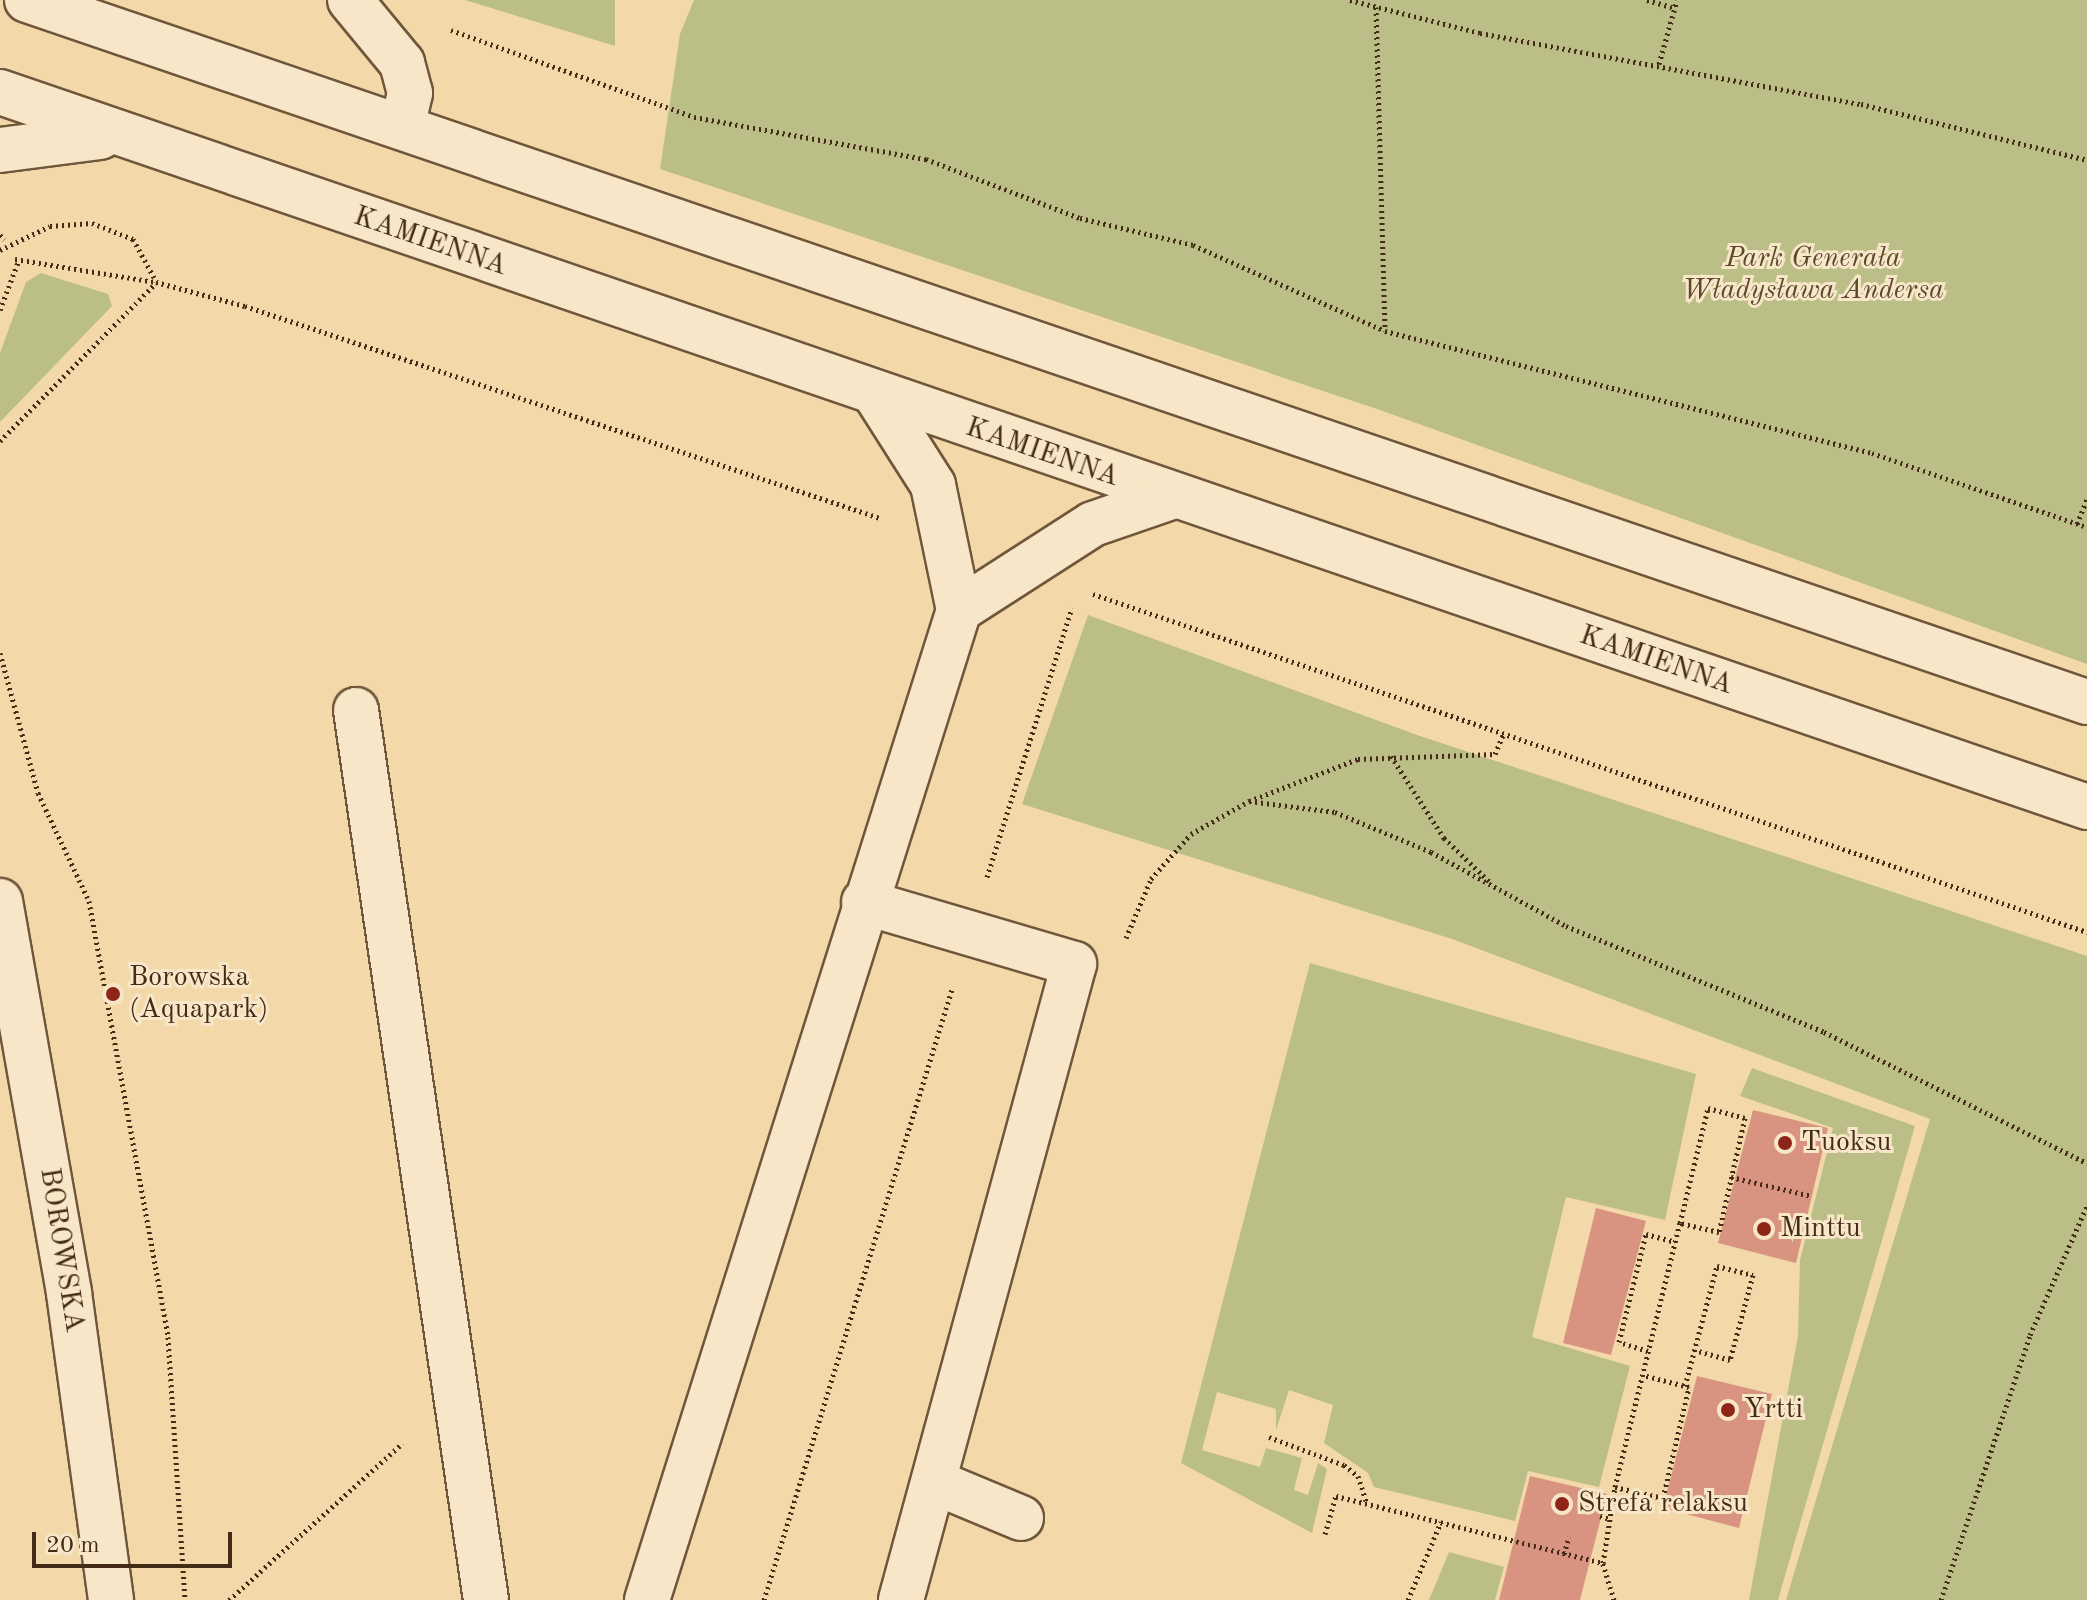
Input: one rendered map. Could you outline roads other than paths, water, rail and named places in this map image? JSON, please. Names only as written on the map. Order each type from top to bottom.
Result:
[{"type":"street","points":[[27,0],[2087,702]]},
{"type":"street","points":[[350,0],[402,63],[410,93],[402,127]]},
{"type":"street","name":"KAMIENNA","points":[[0,92],[119,137],[877,397],[2087,807]]},
{"type":"street","points":[[0,150],[119,137]]},
{"type":"street","points":[[647,1600],[864,902],[959,610],[933,485],[877,397]]},
{"type":"street","points":[[959,610],[1093,524],[1171,497]]},
{"type":"street","points":[[356,710],[453,1401],[486,1600]]},
{"type":"street","name":"BOROWSKA","points":[[0,901],[69,1293],[111,1600]]},
{"type":"street","points":[[864,902],[1074,964],[937,1483],[901,1600]]},
{"type":"street","points":[[937,1483],[1021,1518]]},
{"type":"place","name":"Borowska (Aquapark)","points":[[113,994]]},
{"type":"place","name":"Tuoksu","points":[[1785,1143]]},
{"type":"place","name":"Minttu","points":[[1764,1229]]},
{"type":"place","name":"Yrtti","points":[[1728,1410]]},
{"type":"place","name":"Strefa relaksu","points":[[1562,1504]]},
{"type":"park label","name":"Park Generała Władysława Andersa","points":[[1813,275]]}]
